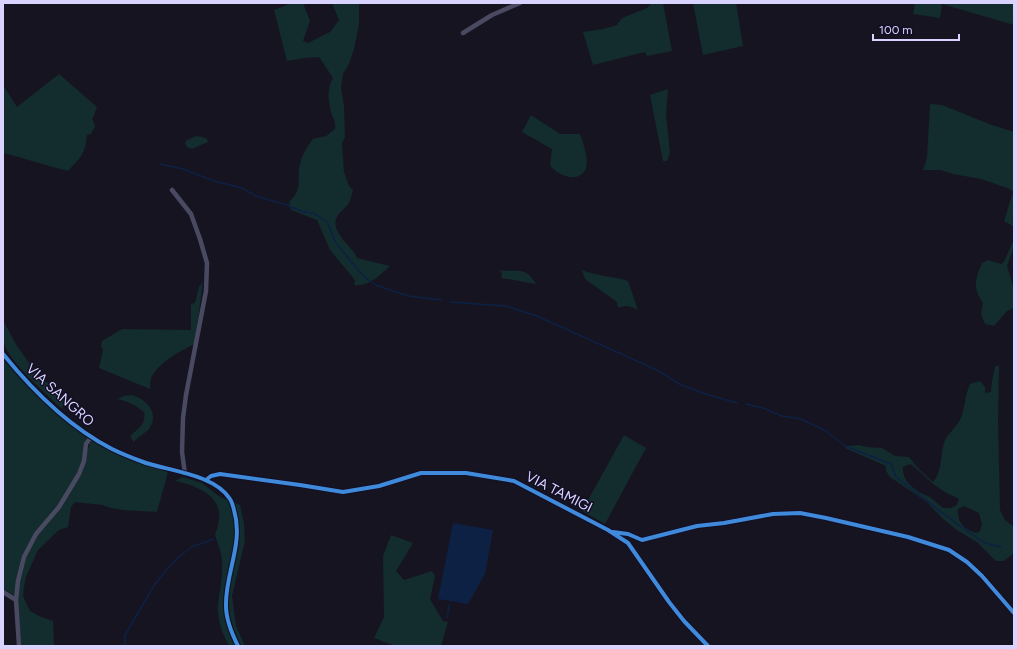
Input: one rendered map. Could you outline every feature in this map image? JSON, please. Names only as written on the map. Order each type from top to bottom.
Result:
[{"type":"street","points":[[463,33],[492,15],[520,3]]},
{"type":"street","points":[[172,190],[191,214],[207,263],[206,291],[183,418],[182,452],[185,474]]},
{"type":"street","name":"VIA SANGRO","points":[[3,354],[18,373],[48,402],[74,426],[90,437],[113,450],[144,462],[206,480],[226,492],[236,516],[236,546],[227,590],[226,607],[229,623],[238,646]]},
{"type":"street","points":[[20,646],[16,600],[18,581],[24,556],[36,534],[59,508],[79,474],[84,461],[86,444],[90,437]]},
{"type":"street","name":"VIA TAMIGI","points":[[206,480],[211,476],[220,474],[343,492],[379,486],[421,473],[466,473],[514,481],[610,531],[628,543],[669,602],[684,621],[708,646]]},
{"type":"street","points":[[610,531],[628,534],[642,540],[697,526],[724,523],[773,514],[800,513],[826,518],[908,537],[949,550],[967,562],[982,576],[1014,613]]},
{"type":"street","points":[[3,592],[16,600]]},
{"type":"green space","points":[[292,3],[303,3],[310,21],[303,41],[308,43],[330,32],[339,20],[332,3],[359,3],[359,24],[354,49],[349,64],[343,74],[341,88],[344,106],[345,137],[342,143],[344,172],[349,186],[353,190],[347,206],[339,214],[335,224],[339,234],[357,258],[390,266],[374,280],[365,284],[354,285],[355,280],[330,250],[317,220],[291,210],[289,202],[294,197],[298,188],[300,164],[305,151],[313,139],[326,136],[335,129],[335,122],[331,112],[329,99],[329,90],[333,78],[319,57],[287,61],[274,10]]},
{"type":"green space","points":[[652,3],[663,3],[672,51],[647,56],[645,52],[593,65],[583,32],[617,25],[622,18],[647,8]]},
{"type":"green space","points":[[693,3],[736,3],[743,46],[703,55]]},
{"type":"green space","points":[[915,3],[1014,3],[1014,25],[942,4],[940,18],[913,14]]},
{"type":"green space","points":[[59,74],[97,107],[92,120],[95,127],[91,134],[87,135],[82,155],[68,171],[3,153],[3,85],[17,107]]},
{"type":"green space","points":[[668,89],[666,115],[670,153],[667,161],[663,161],[650,95]]},
{"type":"green space","points":[[930,104],[942,105],[1014,132],[1014,227],[1004,221],[1013,192],[1010,189],[981,179],[953,174],[941,170],[923,170],[927,158]]},
{"type":"green space","points":[[531,115],[560,134],[580,134],[587,160],[586,168],[583,173],[579,176],[568,177],[553,169],[550,165],[552,149],[522,132]]},
{"type":"green space","points":[[196,136],[207,139],[208,142],[192,149],[187,147],[185,143],[187,140]]},
{"type":"green space","points":[[1014,239],[1014,246],[1007,266],[1014,289],[1014,308],[1007,311],[994,326],[985,324],[981,314],[983,303],[977,292],[976,279],[982,263],[988,260],[1001,264],[1004,262]]},
{"type":"green space","points":[[499,270],[524,272],[532,278],[536,284],[504,279],[501,277],[502,273]]},
{"type":"green space","points":[[582,270],[593,274],[628,281],[638,310],[626,306],[619,308],[617,302],[585,279]]},
{"type":"green space","points":[[203,281],[195,344],[176,354],[158,368],[151,379],[150,389],[99,368],[103,350],[101,347],[102,341],[122,329],[191,330],[191,304],[195,303],[199,287]]},
{"type":"green space","points":[[3,320],[17,346],[42,381],[49,383],[57,392],[65,397],[65,403],[62,409],[19,367],[11,357],[3,339]]},
{"type":"green space","points":[[3,357],[21,379],[42,400],[87,438],[84,444],[83,453],[87,452],[91,440],[129,459],[168,472],[157,512],[123,510],[102,505],[75,502],[71,507],[68,527],[59,530],[38,550],[26,577],[23,596],[30,611],[53,621],[54,646],[21,646],[17,597],[3,589]]},
{"type":"green space","points":[[999,365],[998,419],[1000,510],[1005,520],[1014,527],[1014,553],[1004,561],[996,561],[977,542],[957,530],[943,519],[927,502],[890,477],[886,471],[886,466],[845,448],[847,446],[859,445],[882,448],[895,456],[909,457],[933,482],[940,467],[943,445],[948,435],[960,420],[970,384],[980,381],[985,387],[985,393],[991,392],[995,367]],"holes":[[[910,464],[941,490],[959,499],[957,505],[951,508],[943,508],[928,496],[920,493],[907,482],[903,467]],[[964,506],[979,513],[982,525],[980,531],[977,533],[968,530],[960,522],[958,509]]]},
{"type":"green space","points":[[132,395],[143,400],[147,404],[153,418],[149,429],[134,442],[131,435],[143,423],[144,412],[138,407],[117,399]]},
{"type":"green space","points":[[624,435],[646,448],[605,524],[582,511]]},
{"type":"green space","points":[[182,477],[202,483],[220,497],[240,505],[244,523],[245,541],[232,596],[236,626],[245,646],[241,646],[233,626],[228,606],[228,591],[224,591],[224,605],[227,626],[235,646],[230,646],[227,642],[222,632],[219,620],[218,604],[222,558],[215,534],[219,522],[219,512],[211,497],[204,491],[175,481]]},
{"type":"green space","points":[[391,535],[413,543],[396,571],[404,580],[432,571],[435,576],[430,599],[443,621],[448,622],[441,646],[395,646],[374,638],[384,617],[383,556]]},
{"type":"water","points":[[453,523],[493,530],[485,574],[468,604],[438,599]]},
{"type":"waterway","points":[[160,164],[183,169],[214,181],[242,188],[256,196],[287,205],[301,211],[315,214],[327,222],[336,243],[367,279],[376,285],[409,296],[442,300]]},
{"type":"waterway","points":[[450,302],[506,306],[537,316],[659,371],[681,385],[737,403]]},
{"type":"waterway","points":[[746,404],[763,408],[782,416],[801,419],[826,431],[845,446],[891,464],[896,477],[957,524],[985,543],[1001,547]]},
{"type":"waterway","points":[[125,646],[125,635],[155,584],[167,569],[181,555],[192,547],[213,539]]},
{"type":"waterway","points":[[448,612],[449,605]]},
{"type":"cycle path","points":[[3,354],[39,395],[67,419],[96,440],[116,451],[146,463],[203,479],[214,484],[230,499],[233,507],[237,535],[236,547],[226,594],[226,611],[238,646]]},
{"type":"cycle path","points":[[206,480],[211,476],[220,474],[343,492],[379,486],[421,473],[466,473],[514,481],[608,530],[628,543],[669,602],[684,621],[708,646]]},
{"type":"cycle path","points":[[613,532],[628,534],[642,540],[697,526],[724,523],[773,514],[800,513],[826,518],[908,537],[949,550],[967,562],[982,576],[1014,613]]}]
